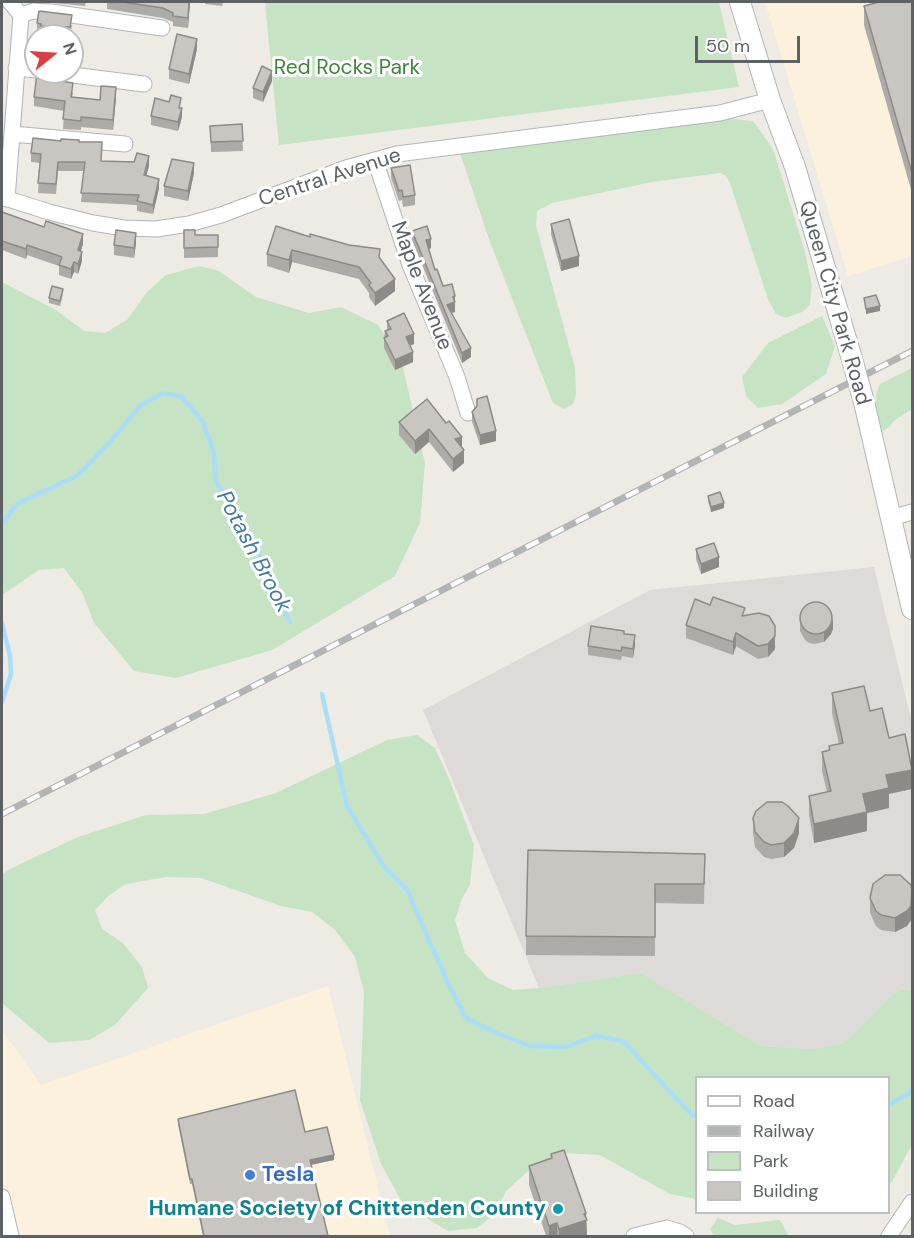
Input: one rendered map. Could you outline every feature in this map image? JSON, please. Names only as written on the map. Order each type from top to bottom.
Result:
[{"type":"street","points":[[4,198],[12,134],[21,15],[10,2]]},
{"type":"street","name":"Queen City Park Road","points":[[740,2],[770,100],[795,167],[850,352],[864,402],[912,609]]},
{"type":"street","points":[[21,15],[33,11],[51,12],[162,28]]},
{"type":"street","points":[[16,68],[24,69]]},
{"type":"street","points":[[84,76],[144,84]]},
{"type":"street","name":"Central Avenue","points":[[4,198],[93,223],[124,228],[156,229],[189,224],[221,215],[346,168],[375,160],[425,150],[720,113],[770,100]]},
{"type":"street","points":[[12,134],[125,144]]},
{"type":"street","name":"Maple Avenue","points":[[375,160],[410,265],[457,377],[468,413]]},
{"type":"street","points":[[891,518],[912,512]]},
{"type":"street","points":[[2,1197],[11,1236]]},
{"type":"street","points":[[889,1236],[912,1202]]},
{"type":"street","points":[[634,1236],[667,1228],[686,1236]]},
{"type":"shaded area","points":[[765,2],[912,2],[912,256],[848,276]]},
{"type":"shaded area","points":[[874,567],[912,723],[912,990],[903,989],[892,995],[844,1043],[813,1049],[761,1046],[641,973],[539,988],[423,710],[650,590]]},
{"type":"shaded area","points":[[328,986],[390,1236],[2,1236],[2,1030],[41,1085]]},
{"type":"green space","name":"Red Rocks Park","points":[[265,2],[719,2],[739,87],[279,145]]},
{"type":"green space","points":[[722,118],[753,121],[773,149],[804,248],[812,285],[810,305],[802,312],[786,318],[776,314],[768,299],[730,183],[726,176],[720,173],[652,182],[552,203],[537,211],[536,226],[575,368],[576,394],[573,404],[564,409],[553,403],[490,242],[459,150]]},
{"type":"green space","points":[[199,266],[219,271],[256,297],[309,313],[341,307],[378,325],[401,359],[425,463],[420,523],[395,576],[272,650],[176,678],[134,671],[94,623],[83,594],[64,568],[39,570],[2,595],[2,282],[56,310],[84,331],[105,333],[127,320],[147,292],[166,275]]},
{"type":"green space","points":[[822,316],[835,346],[826,374],[782,404],[758,408],[746,396],[742,377],[768,343]]},
{"type":"green space","points":[[912,368],[912,409],[882,431],[876,408],[876,395],[880,384]]},
{"type":"green space","points":[[417,735],[435,748],[474,845],[470,885],[462,898],[455,920],[465,953],[488,978],[513,990],[641,973],[761,1046],[813,1049],[844,1043],[892,995],[903,989],[912,990],[912,1145],[891,1183],[890,1076],[695,1076],[695,1199],[670,1194],[600,1155],[563,1153],[537,1163],[506,1191],[495,1214],[477,1228],[448,1231],[403,1204],[381,1164],[360,1100],[364,992],[355,957],[335,930],[312,912],[281,906],[201,878],[166,877],[126,884],[108,896],[95,910],[102,929],[123,943],[142,967],[148,988],[115,1025],[89,1040],[49,1043],[2,1003],[2,874],[78,837],[146,815],[204,814],[276,793],[387,740]]},
{"type":"green space","points":[[718,1218],[735,1225],[780,1220],[789,1236],[714,1236],[710,1229]]},
{"type":"building","points":[[123,2],[189,2],[188,18],[173,16],[173,13],[163,8]]},
{"type":"building","points":[[879,2],[912,2],[912,173],[864,6]]},
{"type":"building","points":[[39,11],[72,15],[70,24],[37,23]]},
{"type":"building","points":[[177,34],[197,39],[189,74],[169,69]]},
{"type":"building","points":[[262,66],[272,71],[263,92],[253,88]]},
{"type":"building","points":[[36,84],[73,84],[71,97],[100,100],[101,86],[116,87],[113,120],[81,117],[81,121],[63,119],[65,101],[34,97]]},
{"type":"building","points":[[171,95],[181,98],[179,108],[182,108],[178,122],[151,116],[155,98],[169,102]]},
{"type":"building","points":[[242,124],[243,141],[211,142],[210,126]]},
{"type":"building","points":[[33,138],[102,142],[101,161],[134,162],[137,153],[149,156],[144,175],[159,179],[153,205],[137,201],[139,195],[81,193],[85,162],[58,162],[56,184],[38,183],[41,154],[31,153]]},
{"type":"building","points":[[172,159],[194,163],[188,191],[164,186]]},
{"type":"building","points":[[410,165],[415,195],[403,197],[391,168]]},
{"type":"building","points":[[2,212],[44,227],[46,221],[83,234],[78,250],[82,252],[78,264],[74,262],[71,269],[59,265],[62,257],[27,245],[26,249],[2,241]]},
{"type":"building","points":[[569,219],[579,256],[561,261],[551,224]]},
{"type":"building","points":[[276,226],[310,237],[310,234],[349,245],[380,249],[379,257],[395,279],[375,293],[369,285],[371,283],[359,267],[292,250],[289,260],[267,254]]},
{"type":"building","points":[[427,226],[431,239],[426,240],[435,270],[437,269],[443,286],[452,284],[455,302],[447,305],[471,348],[462,353],[412,231]]},
{"type":"building","points":[[116,230],[136,233],[134,248],[114,245]]},
{"type":"building","points":[[184,230],[195,230],[195,235],[218,235],[218,247],[184,248]]},
{"type":"building","points":[[52,286],[63,289],[60,301],[49,298]]},
{"type":"building","points":[[876,295],[880,306],[866,309],[864,298]]},
{"type":"building","points":[[404,313],[414,334],[406,337],[413,352],[395,360],[384,338],[388,336],[385,331],[391,329],[387,321]]},
{"type":"building","points":[[487,396],[496,431],[480,435],[472,412],[477,406],[477,399]]},
{"type":"building","points":[[427,399],[446,423],[449,421],[462,437],[455,439],[464,450],[453,459],[429,429],[415,441],[399,422]]},
{"type":"building","points":[[720,492],[724,503],[711,507],[708,496]]},
{"type":"building","points":[[714,543],[719,557],[701,564],[696,549]]},
{"type":"building","points":[[713,597],[745,608],[742,616],[759,613],[769,616],[775,626],[775,636],[768,644],[758,646],[736,633],[733,642],[686,625],[695,599],[710,605]]},
{"type":"building","points":[[816,602],[827,607],[832,618],[827,629],[816,634],[805,629],[800,618],[805,607]]},
{"type":"building","points":[[591,626],[635,635],[633,649],[622,647],[621,651],[588,646]]},
{"type":"building","points":[[864,686],[870,711],[882,708],[889,738],[905,734],[912,770],[886,775],[889,788],[863,794],[867,812],[814,824],[809,796],[831,791],[822,752],[830,750],[829,746],[843,743],[832,693]]},
{"type":"building","points":[[767,802],[782,802],[799,818],[794,833],[784,843],[771,845],[764,842],[755,832],[753,818],[756,811]]},
{"type":"building","points":[[528,850],[705,854],[704,884],[655,884],[655,937],[526,936]]},
{"type":"building","points":[[885,875],[900,875],[911,885],[912,889],[911,906],[895,918],[881,915],[876,911],[870,898],[873,884]]},
{"type":"building","name":"Tesla","points":[[295,1090],[305,1132],[327,1127],[334,1155],[310,1160],[328,1236],[204,1236],[178,1119]]},
{"type":"building","name":"Humane Society of Chittenden County","points":[[564,1150],[587,1220],[559,1229],[557,1223],[549,1226],[529,1166],[552,1158],[551,1154]]},
{"type":"waterway","name":"Potash Brook","points":[[2,523],[17,504],[78,475],[141,405],[163,393],[182,397],[203,422],[214,453],[216,482],[258,552],[290,622]]},
{"type":"waterway","name":"Potash Brook","points":[[2,623],[10,656],[11,674],[2,702]]},
{"type":"waterway","name":"Potash Brook","points":[[322,694],[347,806],[385,868],[407,890],[466,1018],[530,1046],[565,1047],[596,1036],[623,1041],[695,1116]]},
{"type":"waterway","name":"Potash Brook","points":[[890,1104],[910,1093],[912,1089]]},
{"type":"railway","points":[[2,814],[912,351]]},
{"type":"place","name":"Tesla","points":[[250,1175]]},
{"type":"place","name":"Humane Society of Chittenden County","points":[[558,1209]]}]
